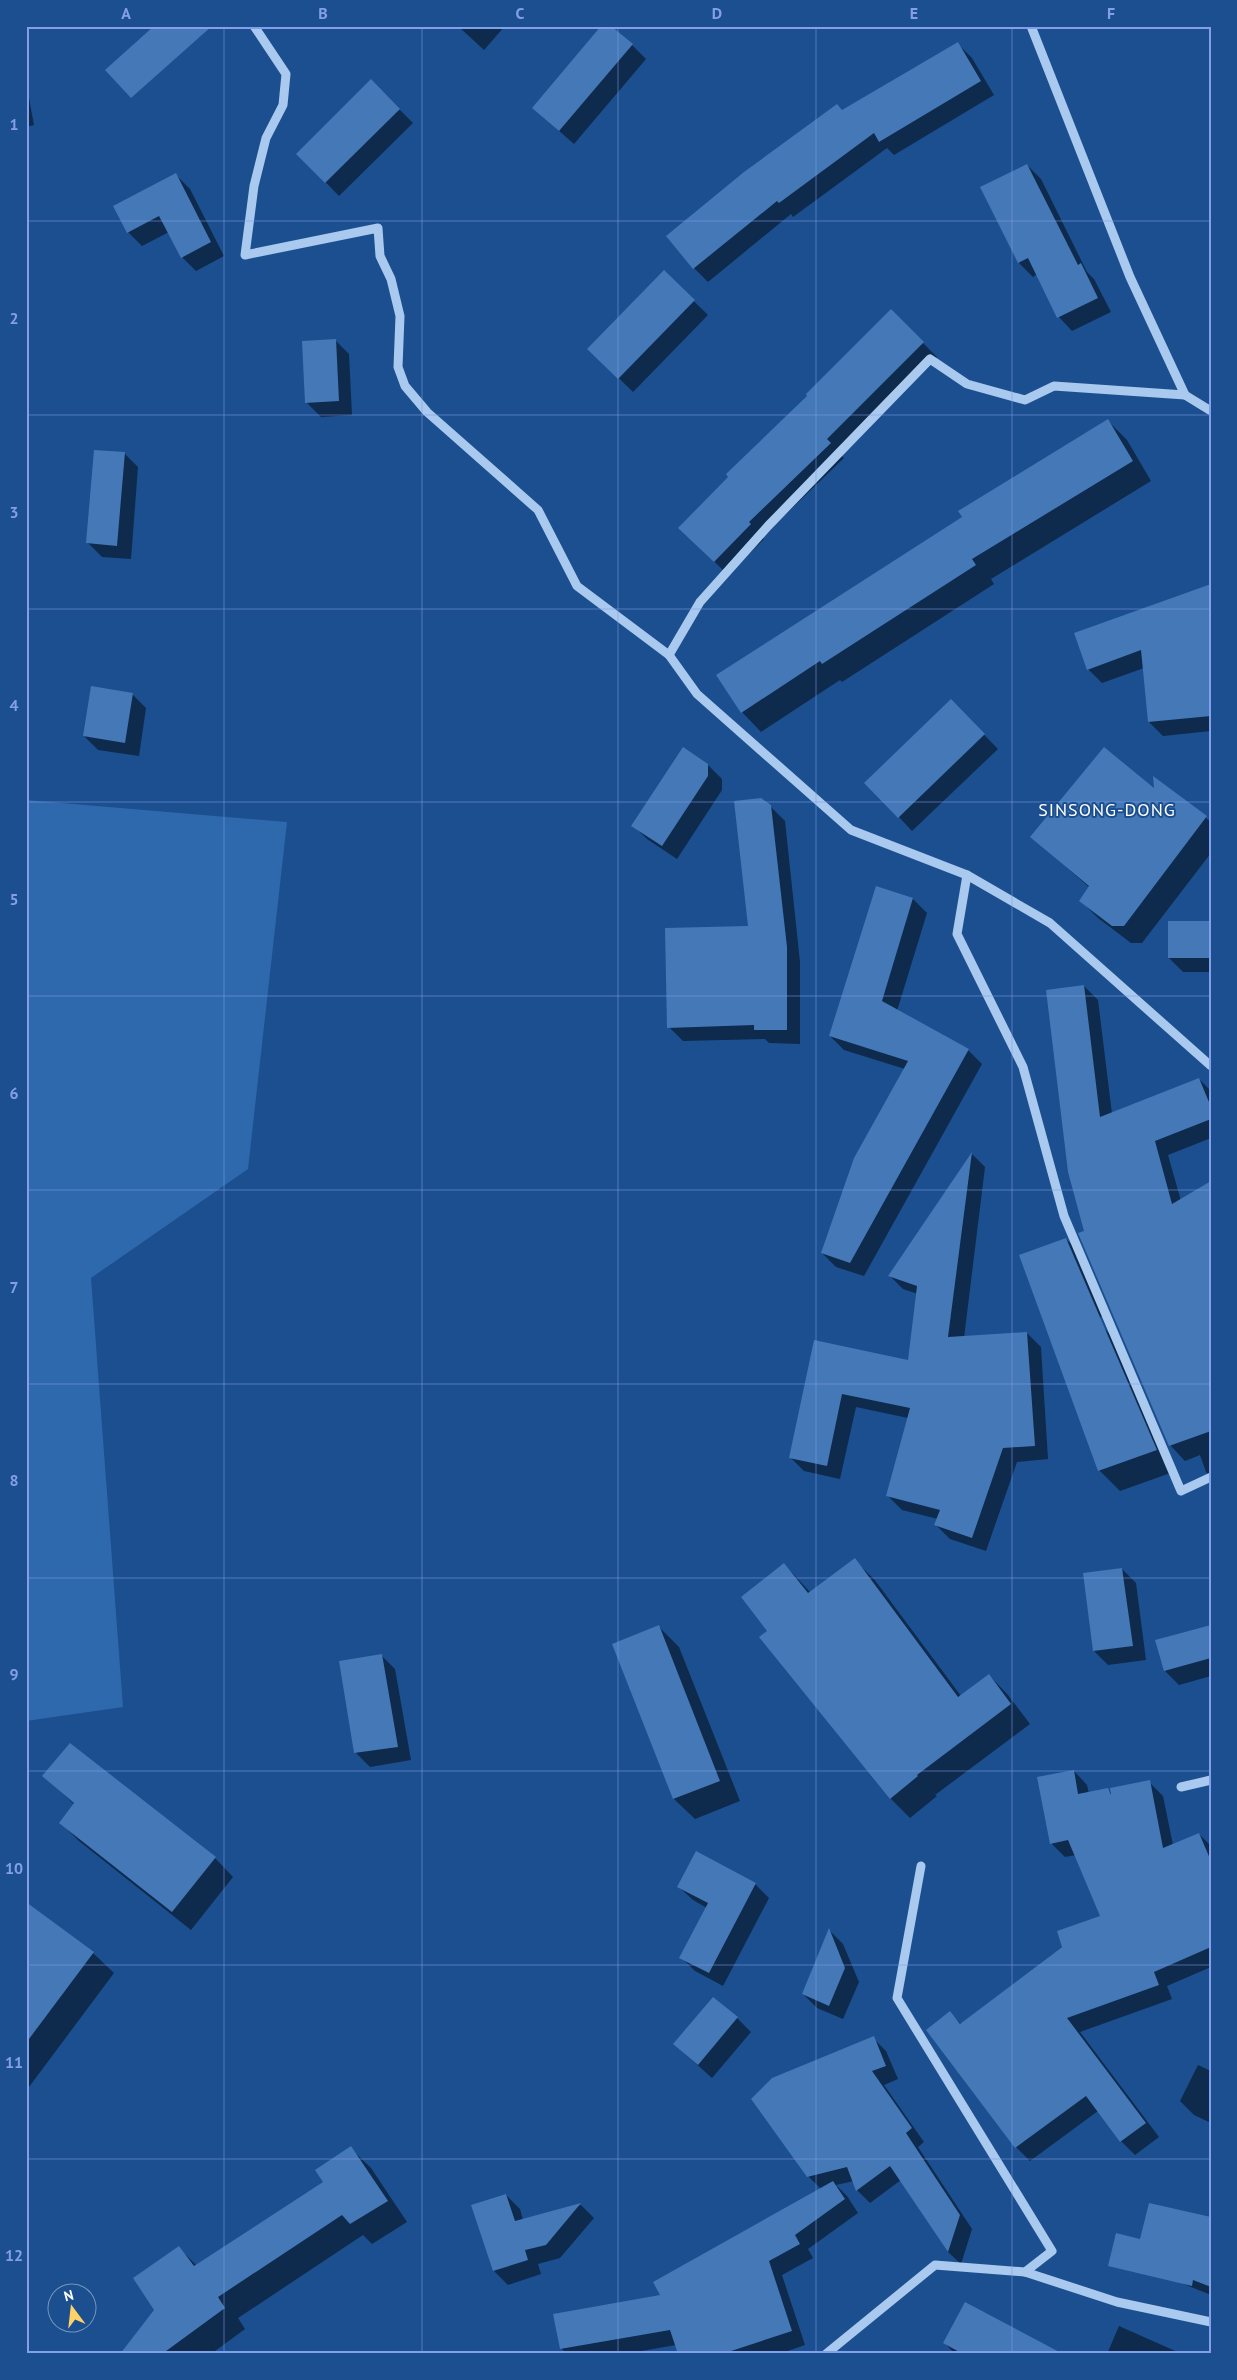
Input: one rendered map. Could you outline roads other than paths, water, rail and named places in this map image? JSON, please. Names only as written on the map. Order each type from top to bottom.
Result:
[{"type":"street","points":[[254,26],[286,74],[283,105],[266,138],[254,186],[245,255],[378,228],[380,256],[391,279],[400,316],[398,367],[405,386],[427,412],[538,510],[577,586],[669,656],[697,694],[852,830],[967,875],[1050,923],[1211,1066]]},
{"type":"street","points":[[1031,26],[1130,277],[1185,395]]},
{"type":"street","points":[[669,656],[700,602],[768,526],[930,359],[967,384],[1025,400],[1054,386],[1185,395],[1211,411]]},
{"type":"street","points":[[967,875],[958,934],[1023,1067],[1064,1216],[1181,1491],[1211,1477]]},
{"type":"street","points":[[1182,1787],[1211,1780]]},
{"type":"street","points":[[921,1866],[897,1998],[1052,2251],[1024,2272]]},
{"type":"street","points":[[826,2354],[935,2265],[1024,2272],[1117,2302],[1211,2322]]},
{"type":"district","name":"SINSONG-DONG","points":[[1107,809]]}]
